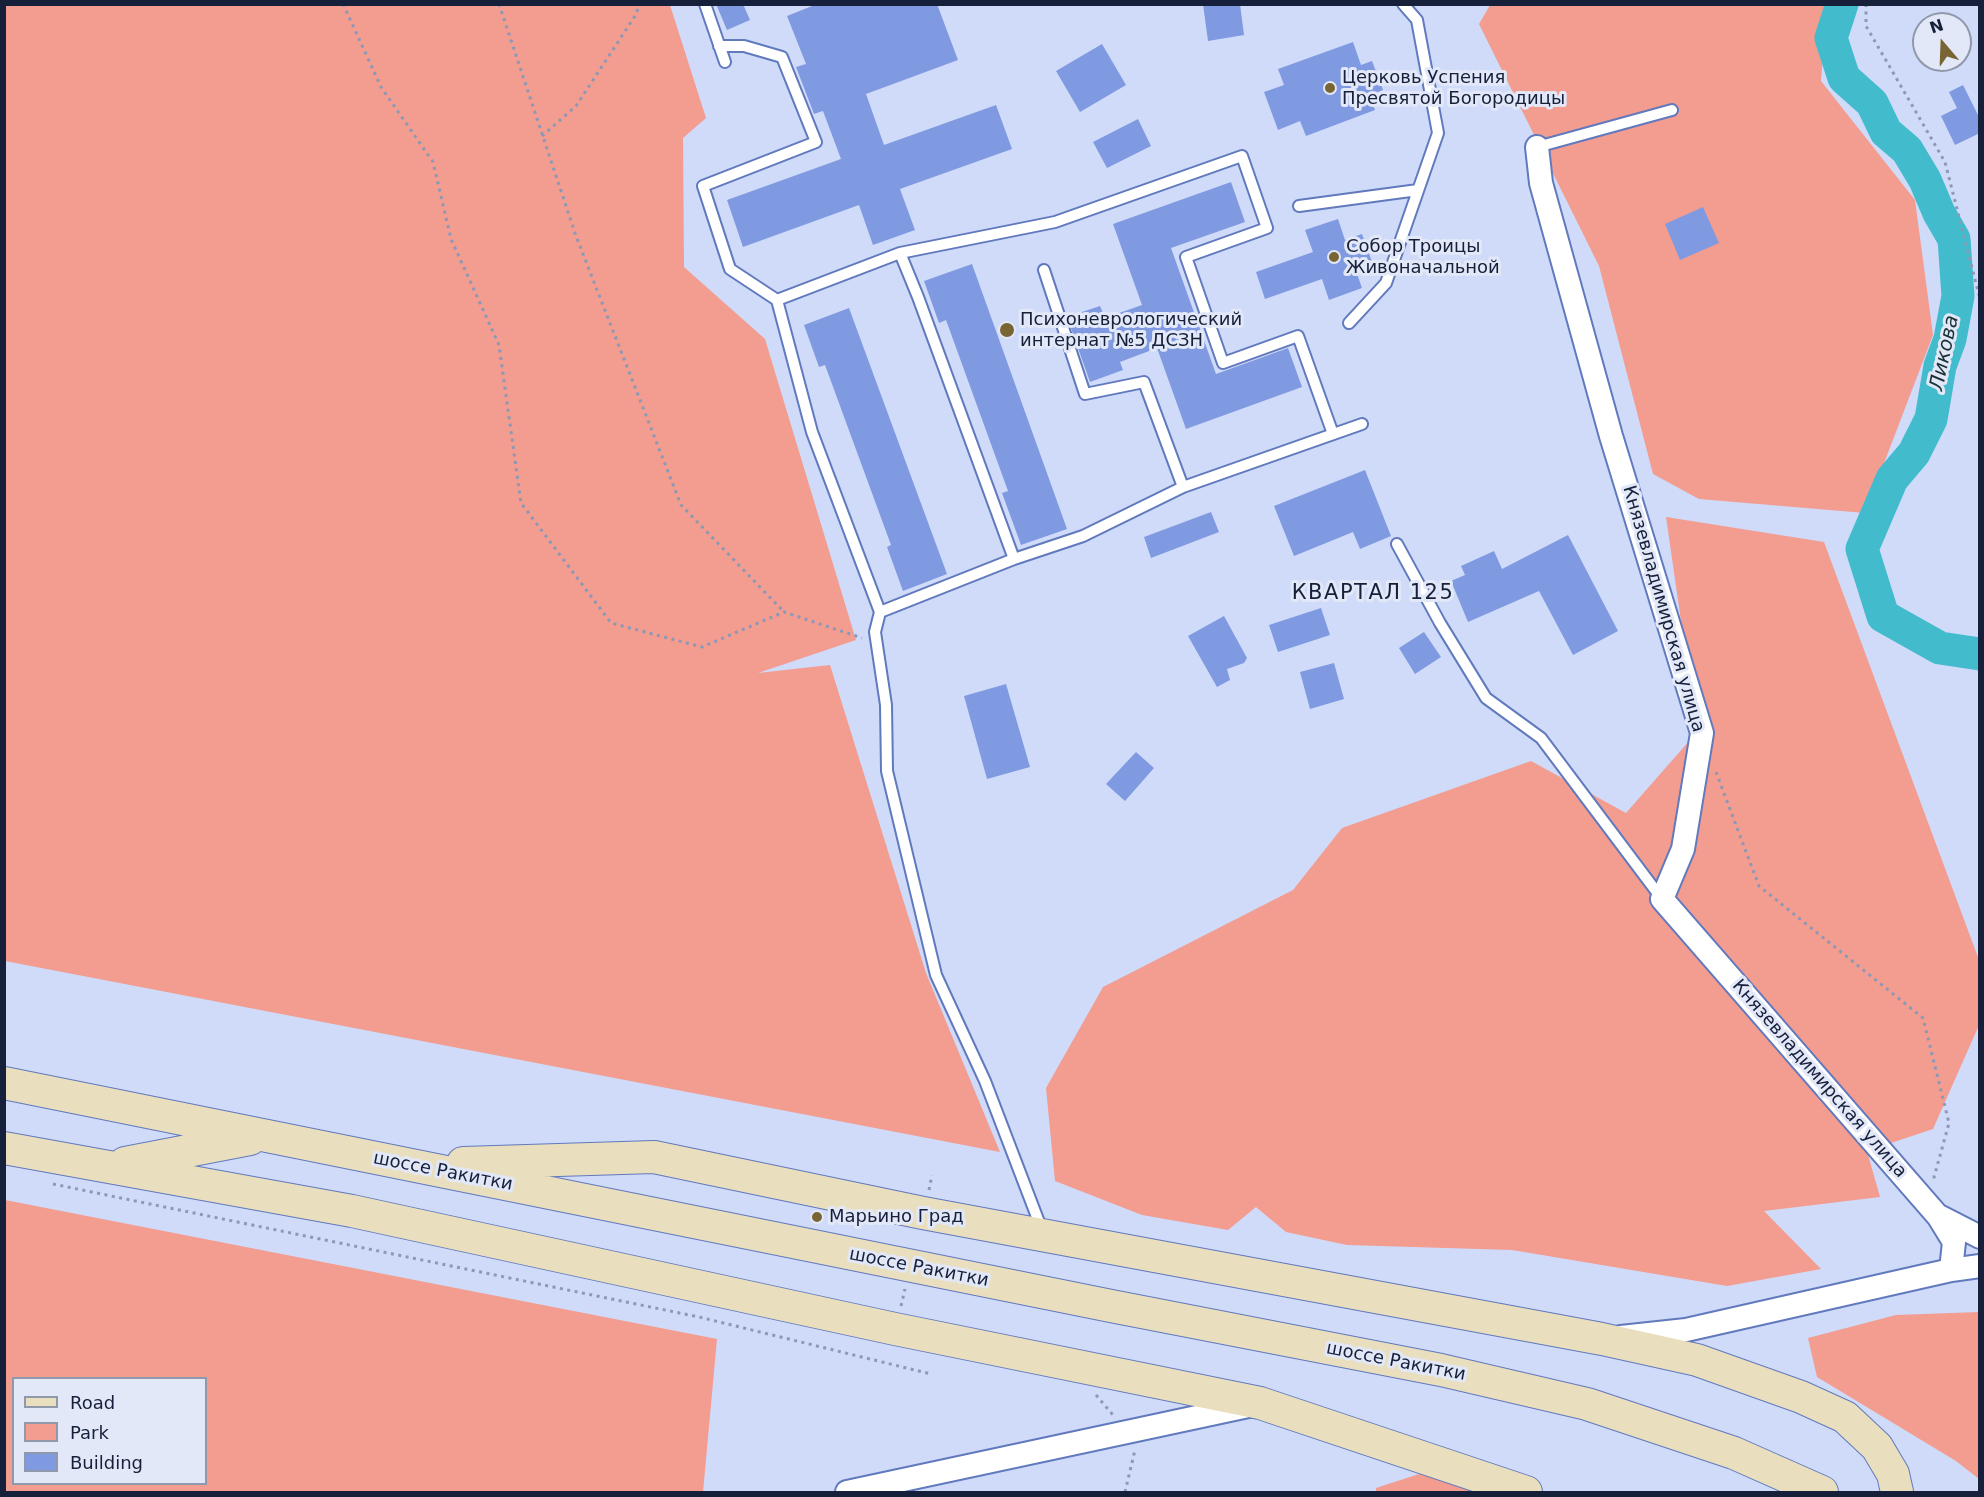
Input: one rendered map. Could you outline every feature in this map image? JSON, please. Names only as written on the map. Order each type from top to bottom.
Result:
[{"type":"street","name":"Князевладимирская улица","points":[[1537,147],[1541,183],[1611,436],[1702,733],[1683,849],[1662,899],[1932,1209],[1980,1237]]},
{"type":"street","name":"шоссе Ракитки","points":[[4,1083],[1111,1306],[1441,1370],[1587,1404],[1734,1453],[1822,1492]]},
{"type":"street","points":[[107,1167],[267,1136]]},
{"type":"street","points":[[4,1148],[352,1211],[895,1329],[1260,1403],[1526,1492]]},
{"type":"street","points":[[408,1165],[654,1157],[923,1213],[1602,1339],[1697,1360],[1801,1397],[1845,1417],[1876,1446],[1893,1474],[1897,1492]]},
{"type":"street","points":[[1932,1209],[1954,1242],[1951,1270]]},
{"type":"street","points":[[1602,1339],[1686,1330],[1951,1270],[1980,1266]]},
{"type":"street","points":[[847,1492],[1260,1403]]},
{"type":"lane","points":[[705,4],[725,62]]},
{"type":"lane","points":[[1349,323],[1386,283],[1438,133],[1417,20],[1403,4]]},
{"type":"lane","points":[[719,46],[744,46],[782,57],[816,142],[703,186],[730,269],[777,300],[812,432],[879,612],[875,632],[886,705],[887,771],[936,975],[985,1082],[1044,1235]]},
{"type":"lane","points":[[1537,147],[1672,110]]},
{"type":"lane","points":[[777,300],[900,253],[1055,222],[1242,156],[1267,228],[1186,257],[1223,363],[1298,336],[1333,435]]},
{"type":"lane","points":[[1299,206],[1418,190]]},
{"type":"lane","points":[[900,253],[1014,559]]},
{"type":"lane","points":[[1044,270],[1085,394],[1144,382],[1184,487]]},
{"type":"lane","points":[[879,612],[1014,559],[1083,536],[1184,487],[1362,424]]},
{"type":"lane","points":[[1397,544],[1440,623],[1486,698],[1541,738],[1662,899]]},
{"type":"path","points":[[343,4],[381,87],[433,162],[451,239],[499,345],[521,503],[611,623],[702,647],[784,612]]},
{"type":"path","points":[[499,4],[499,10],[576,236],[681,506],[784,612],[877,644]]},
{"type":"path","points":[[542,136],[576,106],[635,16],[640,4]]},
{"type":"path","points":[[1866,4],[1866,26],[1945,162],[1980,299]]},
{"type":"path","points":[[1702,733],[1758,886],[1923,1018],[1949,1124],[1932,1209]]},
{"type":"path","points":[[51,1184],[699,1317],[931,1374]]},
{"type":"path","points":[[1088,1387],[1127,1432],[1135,1449],[1125,1492]]},
{"type":"green space","points":[[4,5],[670,5],[706,118],[683,138],[684,267],[765,339],[856,640],[758,673],[830,665],[926,973],[1000,1152],[5,961]]},
{"type":"green space","points":[[1490,5],[1827,5],[1821,81],[1915,200],[1933,335],[1865,513],[1699,499],[1653,474],[1599,266],[1479,24]]},
{"type":"green space","points":[[1666,517],[1824,542],[1979,960],[1980,1023],[1933,1129],[1867,1151],[1880,1197],[1764,1211],[1821,1269],[1727,1286],[1512,1250],[1347,1245],[1286,1232],[1256,1207],[1228,1230],[1142,1215],[1055,1181],[1046,1088],[1103,987],[1293,890],[1342,828],[1531,761],[1626,813],[1697,732]]},
{"type":"green space","points":[[5,1200],[717,1339],[703,1492],[5,1492]]},
{"type":"green space","points":[[1979,1312],[1979,1479],[1956,1461],[1817,1377],[1808,1338],[1896,1315]]},
{"type":"green space","points":[[1419,1474],[1478,1492],[1376,1492],[1376,1488]]},
{"type":"building","points":[[716,4],[743,4],[750,20],[727,30]]},
{"type":"building","points":[[817,4],[937,4],[958,60],[866,94],[884,145],[996,105],[1012,149],[900,189],[915,230],[873,245],[859,205],[743,247],[727,200],[841,159],[823,111],[814,114],[796,67],[806,64],[787,16]]},
{"type":"building","points":[[1203,4],[1240,4],[1244,35],[1208,41]]},
{"type":"building","name":"Церковь Успения Пресвятой Богородицы","points":[[1353,42],[1361,65],[1372,61],[1383,90],[1370,95],[1375,110],[1306,136],[1300,121],[1278,130],[1264,92],[1284,85],[1278,69]]},
{"type":"building","points":[[1102,44],[1126,85],[1080,112],[1056,71]]},
{"type":"building","points":[[1963,85],[1980,119],[1980,133],[1955,145],[1941,116],[1957,108],[1949,92]]},
{"type":"building","points":[[1138,119],[1151,146],[1107,168],[1093,142]]},
{"type":"building","points":[[1231,182],[1245,222],[1171,248],[1216,374],[1288,348],[1302,387],[1186,429],[1157,348],[1120,362],[1123,370],[1090,382],[1067,317],[1100,306],[1105,318],[1142,305],[1113,224]]},
{"type":"building","points":[[1703,207],[1719,243],[1680,260],[1665,224]]},
{"type":"building","name":"Собор Троицы Живоначальной","points":[[1338,219],[1345,240],[1362,234],[1372,262],[1355,268],[1362,288],[1329,300],[1322,279],[1265,299],[1256,272],[1313,252],[1305,230]]},
{"type":"building","points":[[972,264],[1067,529],[1021,545],[1002,493],[1008,491],[946,320],[939,323],[924,281]]},
{"type":"building","points":[[849,308],[947,574],[903,591],[887,547],[891,545],[825,365],[819,367],[804,325]]},
{"type":"building","points":[[1365,470],[1391,536],[1360,549],[1353,532],[1294,556],[1274,506]]},
{"type":"building","points":[[1211,512],[1219,532],[1151,558],[1144,537]]},
{"type":"building","points":[[1568,535],[1618,631],[1573,655],[1539,591],[1468,622],[1451,581],[1465,575],[1461,566],[1494,551],[1502,569]]},
{"type":"building","points":[[1321,608],[1330,635],[1278,652],[1269,625]]},
{"type":"building","points":[[1224,616],[1247,658],[1244,663],[1227,669],[1230,680],[1217,687],[1188,636]]},
{"type":"building","points":[[1424,632],[1441,657],[1415,674],[1399,648]]},
{"type":"building","points":[[1334,663],[1344,699],[1310,709],[1300,672]]},
{"type":"building","points":[[1006,684],[1030,767],[987,779],[964,696]]},
{"type":"building","points":[[1136,752],[1154,768],[1125,801],[1106,784]]},
{"type":"waterway","name":"Ликова","points":[[1842,4],[1831,38],[1844,78],[1872,103],[1886,132],[1907,150],[1925,180],[1939,213],[1954,239],[1958,296],[1950,339],[1940,366],[1931,419],[1914,453],[1892,479],[1862,549],[1883,616],[1940,648],[1980,654]]},
{"type":"place","name":"Церковь Успения Пресвятой Богородицы","points":[[1330,88]]},
{"type":"place","name":"Собор Троицы Живоначальной","points":[[1334,257]]},
{"type":"place","name":"Психоневрологический интернат №5 ДСЗН","points":[[1007,330]]},
{"type":"place","name":"Марьино Град","points":[[817,1217]]},
{"type":"district","name":"КВАРТАЛ 125","points":[[1373,594]]}]
